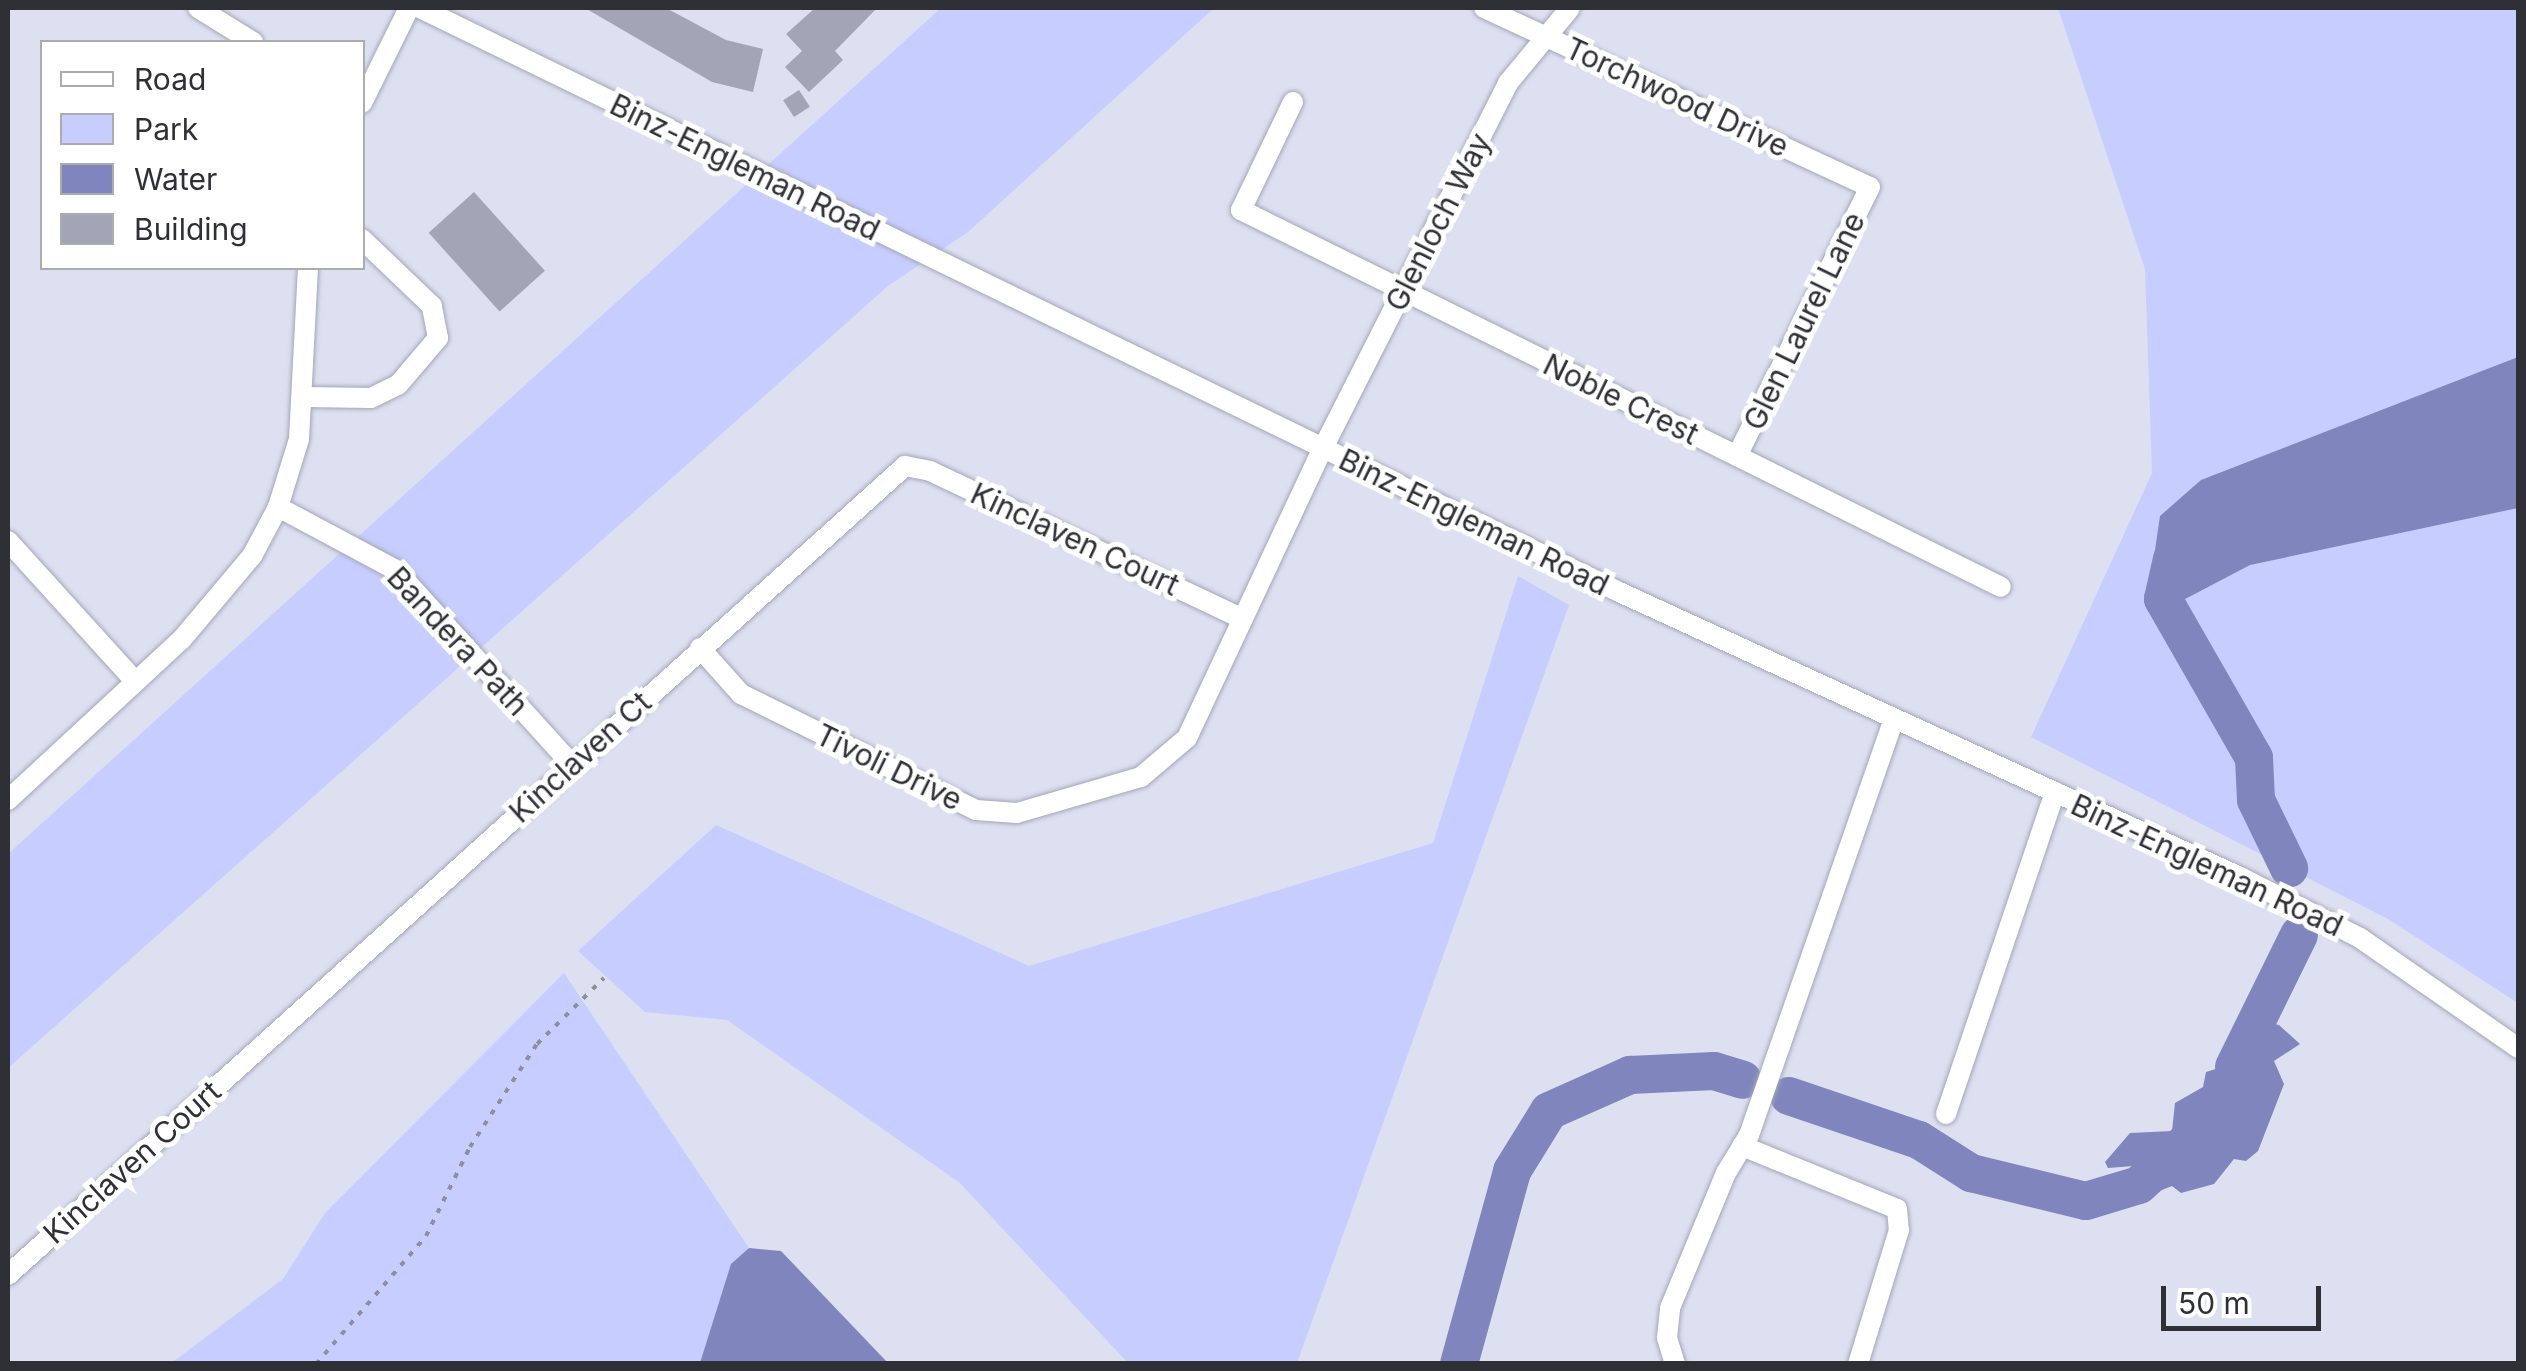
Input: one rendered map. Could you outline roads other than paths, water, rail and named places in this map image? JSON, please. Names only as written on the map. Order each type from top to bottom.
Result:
[{"type":"street","points":[[198,8],[250,40]]},
{"type":"street","points":[[365,97],[409,8]]},
{"type":"street","name":"Binz-Engleman Road","points":[[420,8],[1323,448],[2360,938],[2518,1048]]},
{"type":"street","name":"Torchwood Drive","points":[[1484,8],[1870,187]]},
{"type":"street","name":"Glenloch Way","points":[[1323,448],[1508,83],[1542,34],[1570,8]]},
{"type":"street","name":"Noble Crest","points":[[1293,102],[1241,210],[2001,587]]},
{"type":"street","name":"Glen Laurel Lane","points":[[1737,456],[1870,187]]},
{"type":"street","points":[[304,396],[370,398],[398,385],[438,338],[432,306],[365,242]]},
{"type":"street","points":[[8,800],[136,682],[252,556],[278,507],[304,396],[308,270]]},
{"type":"street","name":"Tivoli Drive","points":[[700,648],[740,694],[976,810],[1017,813],[1141,777],[1187,738],[1323,448]]},
{"type":"street","name":"Kinclaven Court","points":[[905,466],[930,471],[1243,619]]},
{"type":"street","name":"Kinclaven Ct","points":[[257,1050],[905,466]]},
{"type":"street","name":"Bandera Path","points":[[278,507],[396,570],[572,765]]},
{"type":"street","points":[[8,541],[136,682]]},
{"type":"street","points":[[1675,1364],[1667,1338],[1670,1308],[1742,1146],[1894,718]]},
{"type":"street","points":[[1946,1114],[2055,792]]},
{"type":"street","name":"Kinclaven Court","points":[[8,1275],[257,1050]]},
{"type":"street","points":[[1742,1146],[1896,1209],[1900,1230],[1858,1364]]},
{"type":"water","points":[[2518,357],[2518,508],[2250,565],[2168,608],[2150,584],[2160,516],[2201,480]]},
{"type":"water","points":[[2253,1019],[2279,1025],[2300,1044],[2274,1061],[2284,1084],[2258,1151],[2246,1161],[2234,1159],[2214,1184],[2181,1193],[2172,1186],[2121,1206],[2159,1186],[2160,1164],[2108,1168],[2105,1162],[2130,1133],[2172,1131],[2175,1103],[2203,1087],[2206,1072],[2232,1064]]},
{"type":"water","points":[[749,1248],[781,1251],[888,1363],[700,1363],[731,1264]]},
{"type":"waterway","points":[[2172,559],[2163,599],[2254,758],[2256,800],[2289,868]]},
{"type":"waterway","points":[[2234,1067],[2299,935]]},
{"type":"waterway","points":[[1459,1364],[1512,1171],[1549,1111],[1630,1075],[1714,1071],[1743,1080]]},
{"type":"waterway","points":[[1789,1096],[1919,1140],[1971,1173],[2086,1201],[2139,1185],[2197,1132]]}]
